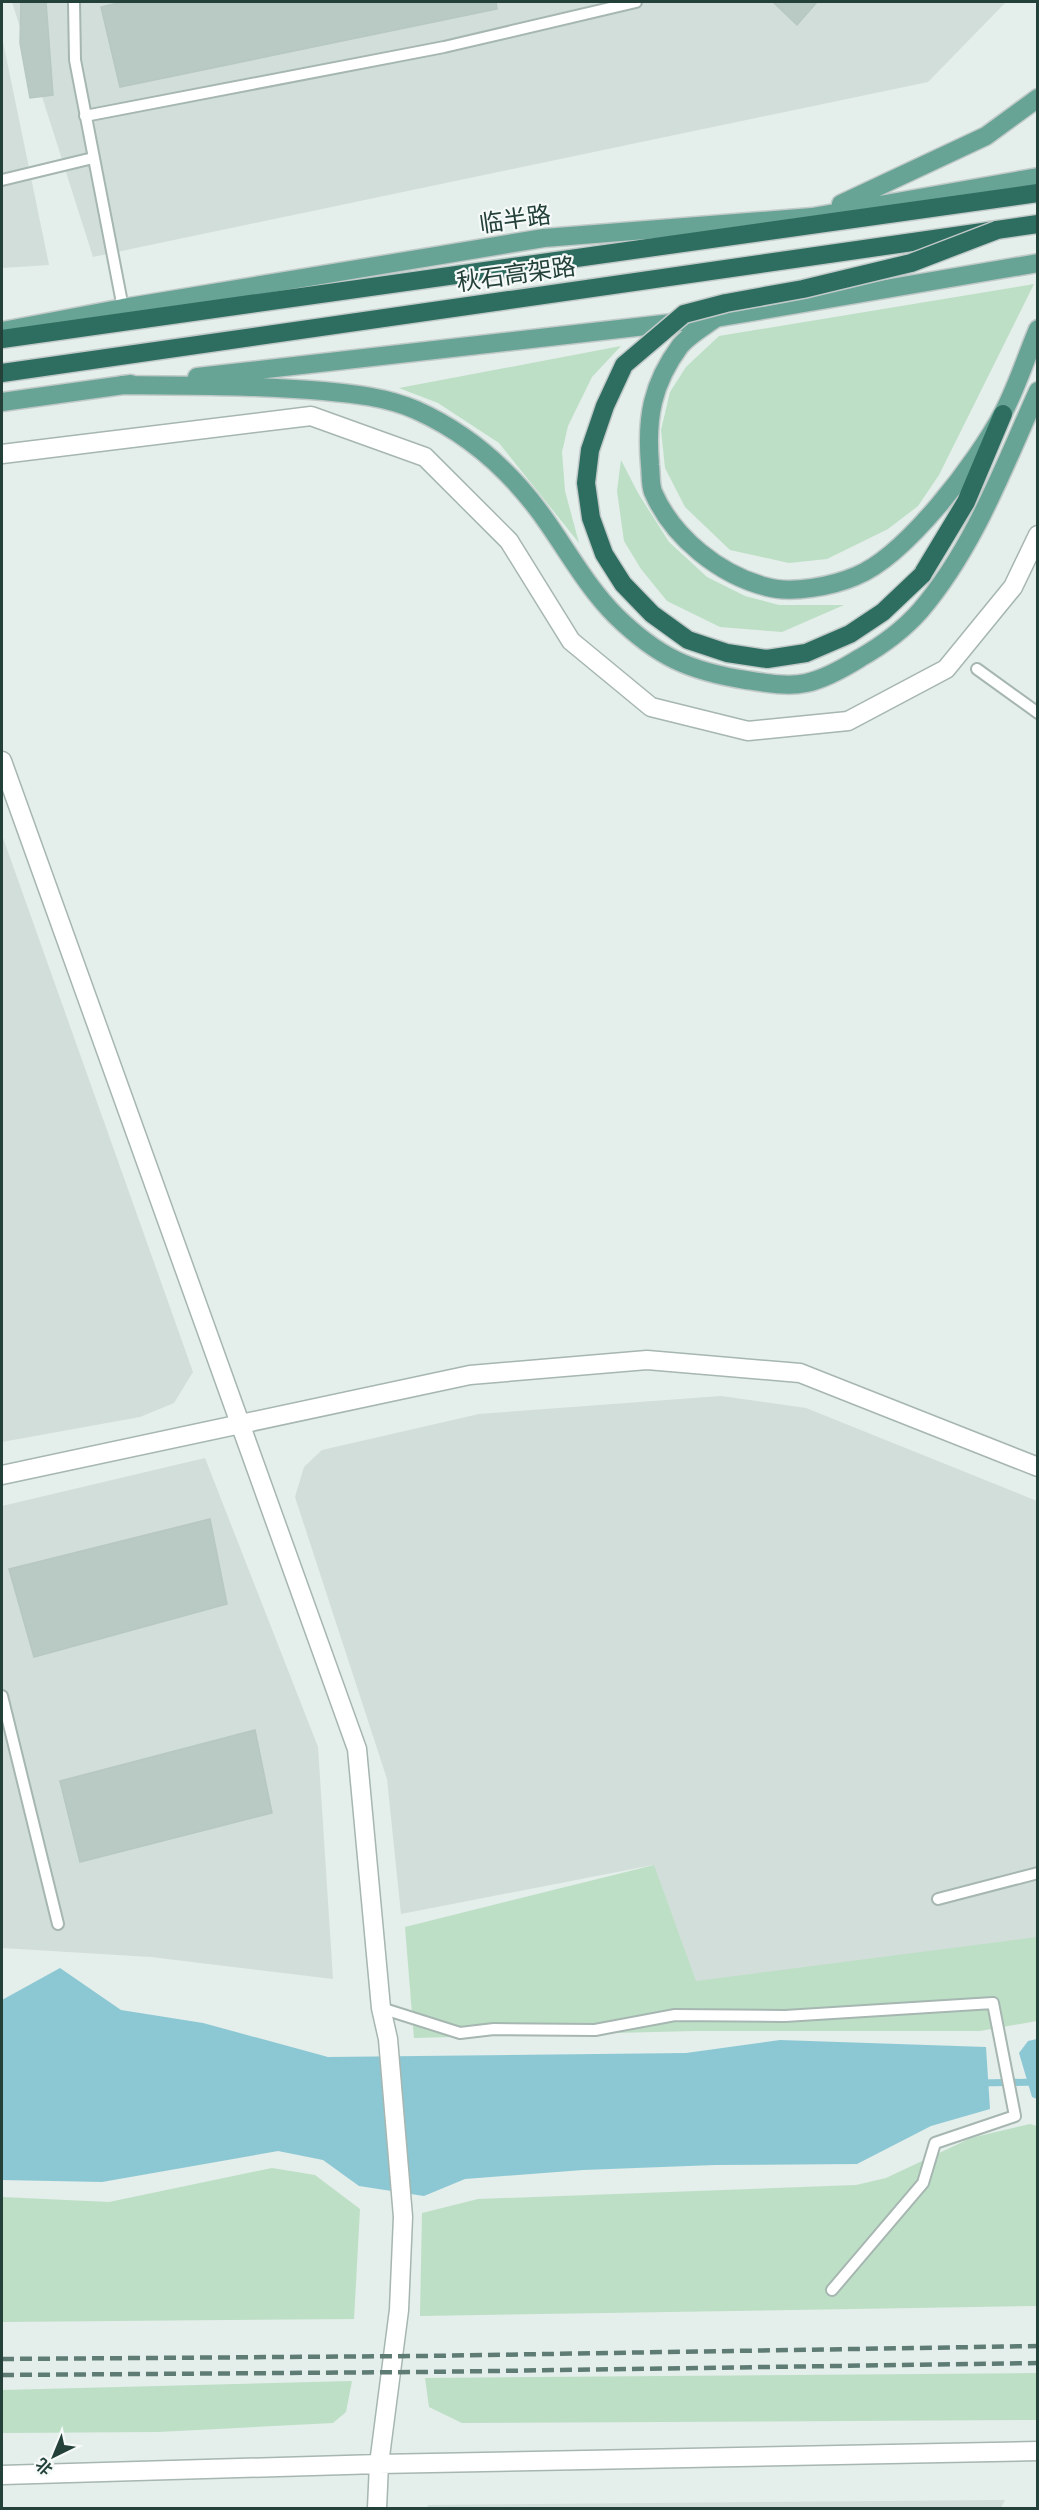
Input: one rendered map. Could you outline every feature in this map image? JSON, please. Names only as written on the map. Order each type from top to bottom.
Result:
[{"type":"highway","name":"秋石高架路","points":[[2,339],[1038,193]]},
{"type":"highway","name":"秋石高架路","points":[[2,373],[1038,224]]},
{"type":"highway","points":[[997,230],[912,263],[684,314],[624,365],[605,406],[590,450],[586,483],[591,518],[604,554],[623,584],[651,614],[688,640],[727,653],[767,659],[806,653],[850,634],[883,612],[922,575],[966,502],[1003,414]]},
{"type":"main road","points":[[812,217],[879,189],[986,136],[1038,98]]},
{"type":"main road","name":"临半路","points":[[2,331],[123,308],[544,238],[812,217],[1038,177]]},
{"type":"main road","points":[[2,402],[121,386],[716,318],[1038,263]]},
{"type":"main road","points":[[716,318],[682,344],[659,378],[650,410],[649,448],[652,490],[674,529],[701,552],[732,575],[770,588],[811,589],[857,576],[893,553],[954,487],[1003,414],[1038,329]]},
{"type":"main road","points":[[121,386],[285,388],[376,396],[416,410],[470,441],[510,475],[540,512],[586,581],[615,615],[653,650],[686,667],[724,677],[764,683],[805,683],[843,669],[877,648],[919,613],[956,563],[989,498],[1038,391]]},
{"type":"street","points":[[2,454],[311,416],[425,457],[509,541],[570,641],[651,707],[748,731],[848,721],[946,669],[1012,587],[1038,535]]},
{"type":"street","points":[[2,761],[357,1749],[381,2008],[388,2039],[403,2217],[399,2310],[379,2464],[377,2508]]},
{"type":"street","points":[[2,1475],[470,1375],[647,1360],[801,1373],[1038,1467]]},
{"type":"street","points":[[2,2475],[379,2464],[1038,2451]]},
{"type":"lane","points":[[74,2],[75,60],[123,308]]},
{"type":"lane","points":[[85,116],[444,47],[636,2]]},
{"type":"lane","points":[[2,180],[93,158]]},
{"type":"lane","points":[[977,669],[1038,713]]},
{"type":"lane","points":[[2,1696],[58,1924]]},
{"type":"lane","points":[[938,1899],[1038,1873]]},
{"type":"lane","points":[[381,2008],[460,2033],[494,2030],[596,2030],[675,2015],[785,2016],[993,2002],[1015,2116],[935,2143],[923,2183],[832,2290]]},
{"type":"shaded area","points":[[12,2],[1006,2],[928,82],[93,257]]},
{"type":"shaded area","points":[[2,37],[49,265],[2,268]]},
{"type":"shaded area","points":[[2,835],[193,1372],[174,1403],[140,1417],[2,1442]]},
{"type":"shaded area","points":[[721,1396],[806,1408],[1037,1501],[1037,1943],[696,1982],[653,1865],[401,1914],[387,1779],[295,1497],[304,1467],[322,1450],[479,1414]]},
{"type":"shaded area","points":[[205,1458],[318,1747],[333,1979],[151,1957],[2,1948],[2,1506]]},
{"type":"shaded area","points":[[1005,2500],[1001,2508],[427,2508],[428,2505]]},
{"type":"green space","points":[[1034,284],[939,475],[918,506],[888,529],[827,559],[789,563],[730,550],[685,507],[665,468],[661,430],[670,392],[686,367],[719,336]]},
{"type":"green space","points":[[621,346],[592,377],[568,426],[562,452],[565,491],[579,543],[499,443],[438,403],[399,388]]},
{"type":"green space","points":[[621,460],[638,493],[669,542],[707,577],[745,596],[779,605],[844,605],[782,632],[720,627],[667,601],[641,569],[624,541],[617,491]]},
{"type":"green space","points":[[654,1865],[696,1981],[1037,1937],[1037,2021],[980,2031],[694,2031],[414,2038],[405,1927]]},
{"type":"green space","points":[[1030,2124],[1037,2126],[1037,2306],[420,2316],[422,2213],[478,2199],[856,2185],[886,2178],[971,2138]]},
{"type":"green space","points":[[272,2168],[315,2175],[360,2209],[354,2319],[2,2322],[2,2197],[109,2202]]},
{"type":"green space","points":[[1037,2373],[1037,2420],[462,2423],[429,2407],[425,2378]]},
{"type":"green space","points":[[352,2381],[346,2412],[333,2423],[158,2432],[2,2433],[2,2390]]},
{"type":"water","points":[[60,1968],[121,2010],[203,2023],[328,2057],[686,2053],[780,2040],[986,2047],[990,2109],[931,2126],[857,2164],[715,2165],[583,2170],[465,2179],[424,2196],[359,2186],[323,2160],[278,2151],[102,2182],[2,2180],[2,2000]]},
{"type":"water","points":[[1038,2039],[1037,2099],[1032,2097],[1019,2053],[1028,2041]]},
{"type":"building","points":[[21,2],[46,2],[53,95],[30,98],[20,43]]},
{"type":"building","points":[[122,2],[496,2],[497,9],[120,87],[101,7]]},
{"type":"building","points":[[773,2],[817,2],[797,25]]},
{"type":"building","points":[[210,1519],[227,1604],[34,1657],[9,1569]]},
{"type":"building","points":[[255,1730],[272,1813],[80,1862],[60,1781]]},
{"type":"waterway","points":[[980,2083],[1038,2082]]},
{"type":"railway","points":[[2,2359],[424,2356],[1038,2346]]},
{"type":"railway","points":[[2,2375],[425,2372],[1038,2363]]}]
